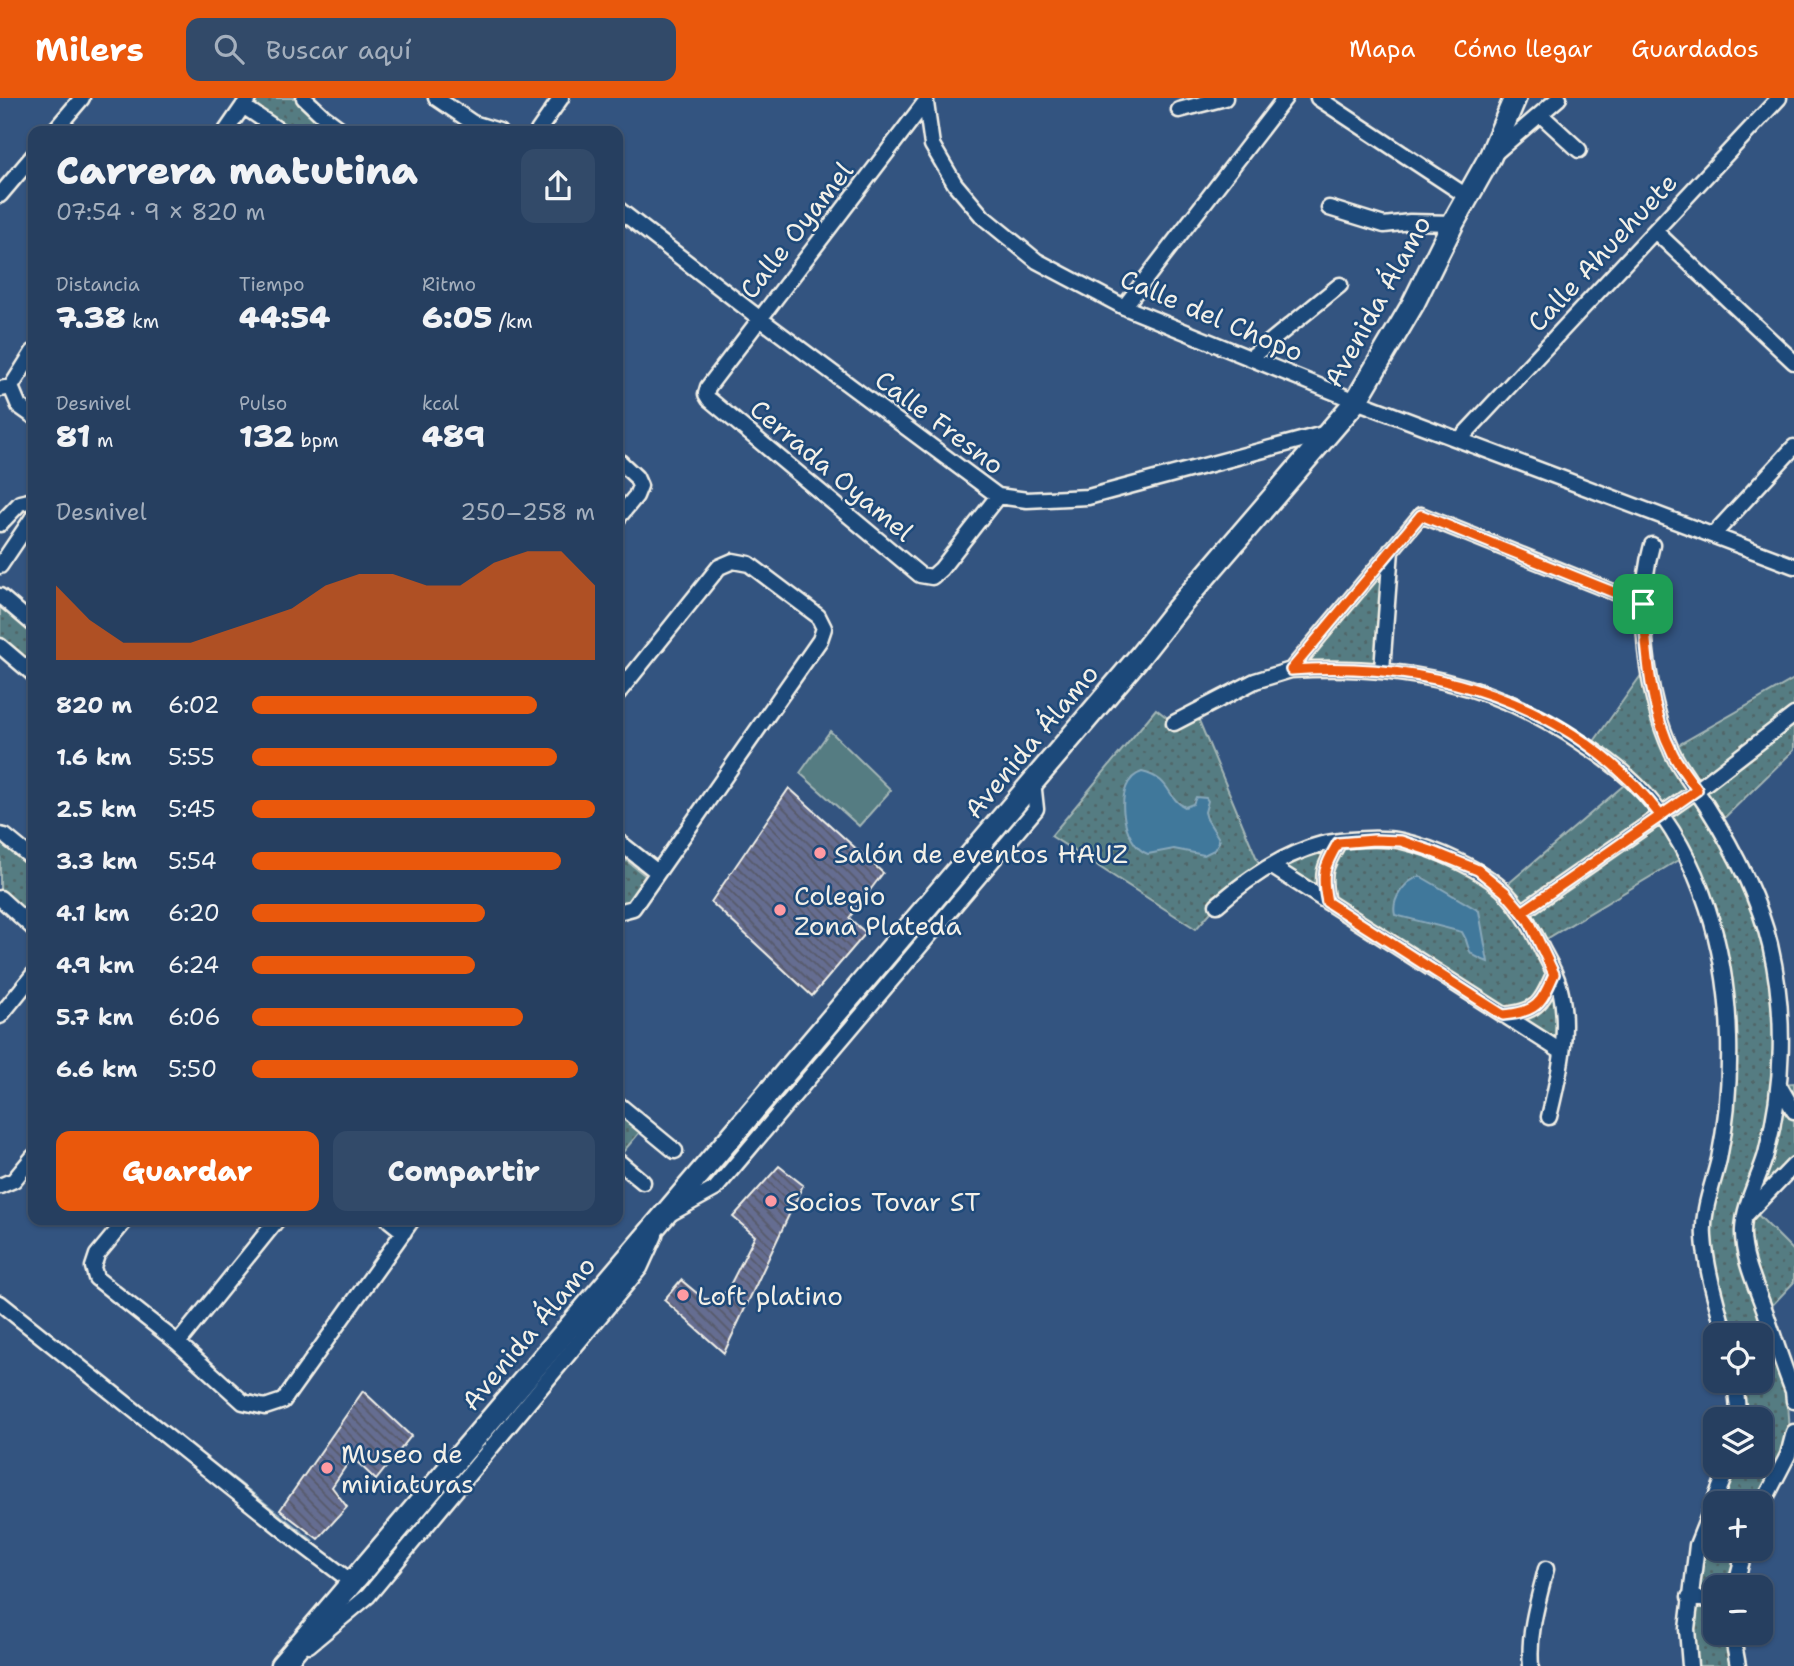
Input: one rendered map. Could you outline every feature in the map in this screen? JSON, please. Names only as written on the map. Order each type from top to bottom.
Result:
[{"type":"street","points":[[58,126],[82,98]]},
{"type":"street","points":[[304,98],[337,126]]},
{"type":"street","points":[[436,98],[473,123],[483,126]]},
{"type":"street","points":[[541,126],[561,98]]},
{"type":"street","points":[[1179,110],[1225,98]]},
{"type":"street","points":[[1124,306],[1285,98]]},
{"type":"street","points":[[1318,98],[1468,197]]},
{"type":"street","name":"Avenida Álamo","points":[[282,1666],[1356,401],[1413,304],[1453,223],[1490,157],[1515,98]]},
{"type":"street","points":[[1490,157],[1559,98]]},
{"type":"street","name":"Calle Ahuehuete","points":[[1460,439],[1779,98]]},
{"type":"street","name":"Calle del Chopo","points":[[926,101],[932,145],[955,184],[983,217],[1037,261],[1124,306],[1356,401],[1794,566]]},
{"type":"street","name":"Calle Oyamel","points":[[706,394],[708,387],[759,318],[926,101]]},
{"type":"street","points":[[229,126],[246,102],[275,126]]},
{"type":"street","points":[[1541,115],[1579,150]]},
{"type":"street","points":[[0,195],[28,162]]},
{"type":"street","points":[[1329,208],[1384,225],[1410,222],[1453,223]]},
{"type":"street","name":"Calle Fresno","points":[[623,213],[998,496],[1027,500],[1088,497],[1327,433]]},
{"type":"street","points":[[1655,231],[1794,362]]},
{"type":"street","points":[[1250,358],[1340,285]]},
{"type":"street","points":[[28,359],[6,388],[19,406],[28,412]]},
{"type":"street","name":"Cerrada Oyamel","points":[[706,394],[920,575],[932,577],[942,569],[998,496]]},
{"type":"street","points":[[1713,536],[1794,447]]},
{"type":"street","points":[[623,465],[636,477],[640,486],[636,496],[623,512]]},
{"type":"street","points":[[0,524],[20,503],[28,501]]},
{"type":"street","points":[[1291,670],[1421,515],[1643,604]]},
{"type":"street","points":[[0,566],[28,524]]},
{"type":"street","points":[[1651,545],[1645,569],[1643,604],[1655,705],[1672,753],[1727,838],[1744,873],[1769,942],[1778,984],[1781,1021],[1778,1104],[1743,1229],[1753,1279],[1793,1391],[1794,1401]]},
{"type":"street","points":[[1382,670],[1391,550]]},
{"type":"street","points":[[623,688],[719,567],[733,561],[748,564],[818,616],[824,628],[820,640],[656,871],[633,908],[623,911]]},
{"type":"street","points":[[0,596],[28,620]]},
{"type":"street","points":[[0,646],[28,670]]},
{"type":"street","points":[[1174,723],[1255,681],[1291,670],[1335,667],[1382,670],[1446,680],[1504,698],[1563,729],[1612,763],[1643,792],[1694,870],[1721,960],[1729,1037],[1729,1084],[1719,1157],[1705,1210],[1704,1237],[1722,1323]]},
{"type":"street","points":[[1522,912],[1697,790],[1794,715]]},
{"type":"street","points":[[0,835],[28,855]]},
{"type":"street","points":[[1217,905],[1245,880],[1323,844],[1401,841],[1478,870],[1505,892],[1529,921],[1559,985],[1563,1018],[1562,1052],[1549,1117]]},
{"type":"street","points":[[1327,902],[1322,875],[1338,843]]},
{"type":"street","points":[[623,845],[656,871]]},
{"type":"street","points":[[1271,866],[1562,1052]]},
{"type":"street","points":[[0,898],[28,923]]},
{"type":"street","points":[[1503,1015],[1525,1013],[1537,1005],[1545,995],[1554,974]]},
{"type":"street","points":[[0,1016],[28,981]]},
{"type":"street","points":[[1779,1084],[1794,1111]]},
{"type":"street","points":[[623,1110],[675,1150]]},
{"type":"street","points":[[0,1186],[14,1180],[28,1163]]},
{"type":"street","points":[[623,1165],[643,1182]]},
{"type":"street","points":[[1746,1215],[1794,1165]]},
{"type":"street","points":[[282,1666],[368,1596],[640,1268],[663,1217]]},
{"type":"street","points":[[123,1225],[97,1255],[93,1266],[96,1278],[178,1343],[243,1402],[265,1407],[283,1401],[408,1226]]},
{"type":"street","points":[[178,1343],[273,1225]]},
{"type":"street","points":[[0,1303],[353,1583]]},
{"type":"street","points":[[1769,1491],[1788,1455],[1794,1433]]},
{"type":"street","points":[[1782,1466],[1794,1455]]},
{"type":"street","points":[[1690,1666],[1687,1629],[1697,1545],[1724,1477]]},
{"type":"street","points":[[1531,1666],[1534,1616],[1546,1569]]},
{"type":"street","points":[[1689,1597],[1703,1599]]},
{"type":"street","points":[[1734,1645],[1738,1666]]},
{"type":"green space","points":[[249,98],[304,98],[337,126],[273,126],[243,106]]},
{"type":"green space","points":[[1391,550],[1382,670],[1291,670]]},
{"type":"green space","points":[[0,596],[28,620],[28,670],[0,646]]},
{"type":"green space","points":[[1649,664],[1655,705],[1671,749],[1794,679],[1794,750],[1718,824],[1735,855],[1761,917],[1776,981],[1779,1084],[1794,1083],[1794,1165],[1752,1209],[1794,1251],[1794,1282],[1765,1313],[1768,1323],[1722,1323],[1705,1248],[1705,1215],[1720,1153],[1724,1123],[1728,1036],[1723,979],[1717,950],[1703,895],[1685,856],[1540,943],[1559,985],[1563,1018],[1562,1052],[1271,866],[1323,844],[1401,841],[1477,870],[1502,889],[1630,780],[1590,747]]},
{"type":"green space","points":[[1156,709],[1174,723],[1195,711],[1262,871],[1217,905],[1196,929],[1051,836]]},
{"type":"green space","points":[[830,731],[891,790],[859,826],[800,773]]},
{"type":"green space","points":[[0,842],[28,865],[28,914],[0,890]]},
{"type":"green space","points":[[623,858],[647,877],[623,907]]},
{"type":"green space","points":[[623,1108],[645,1126],[623,1152]]},
{"type":"green space","points":[[1773,1338],[1788,1401],[1789,1437],[1788,1455],[1769,1491],[1719,1491],[1724,1477],[1773,1477],[1773,1407],[1738,1407],[1736,1393],[1773,1393]]},
{"type":"green space","points":[[1703,1530],[1703,1561],[1742,1561],[1738,1575],[1703,1575],[1703,1645],[1734,1645],[1738,1666],[1690,1666],[1687,1629],[1697,1545]]},
{"type":"water","points":[[1142,772],[1159,779],[1174,799],[1185,807],[1193,804],[1196,797],[1206,798],[1207,819],[1219,842],[1214,850],[1204,855],[1174,849],[1148,854],[1139,849],[1127,827],[1123,800],[1126,787],[1132,778]]},
{"type":"water","points":[[1420,876],[1479,911],[1488,962],[1471,953],[1462,932],[1395,915],[1395,903],[1400,891]]},
{"type":"building","name":"Colegio Zona Plateda","points":[[789,788],[883,873],[849,918],[866,933],[812,996],[711,902]]},
{"type":"building","points":[[779,1166],[803,1185],[724,1353],[664,1300],[681,1280],[704,1299],[716,1299],[727,1291],[755,1236],[733,1217]]},
{"type":"building","name":"Museo de miniaturas","points":[[363,1391],[411,1436],[376,1480],[352,1457],[332,1487],[347,1507],[318,1539],[280,1510]]},
{"type":"waterway","points":[[227,1475],[311,1541]]},
{"type":"place","name":"Salón de eventos HAUZ","points":[[820,853]]},
{"type":"place","name":"Colegio Zona Plateda","points":[[780,910]]},
{"type":"place","name":"Socios Tovar ST","points":[[771,1201]]},
{"type":"place","name":"Loft platino","points":[[683,1295]]},
{"type":"place","name":"Museo de miniaturas","points":[[327,1468]]},
{"type":"route","points":[[1643,604],[1421,515],[1291,670],[1335,667],[1382,670],[1446,680],[1504,698],[1563,729],[1612,763],[1643,792],[1661,816],[1522,912],[1554,974],[1545,995],[1537,1005],[1525,1013],[1503,1015],[1327,902],[1322,875],[1338,843],[1401,841],[1478,870],[1505,892],[1522,912],[1592,864],[1661,816],[1697,790],[1672,753],[1655,705],[1643,604]]}]
